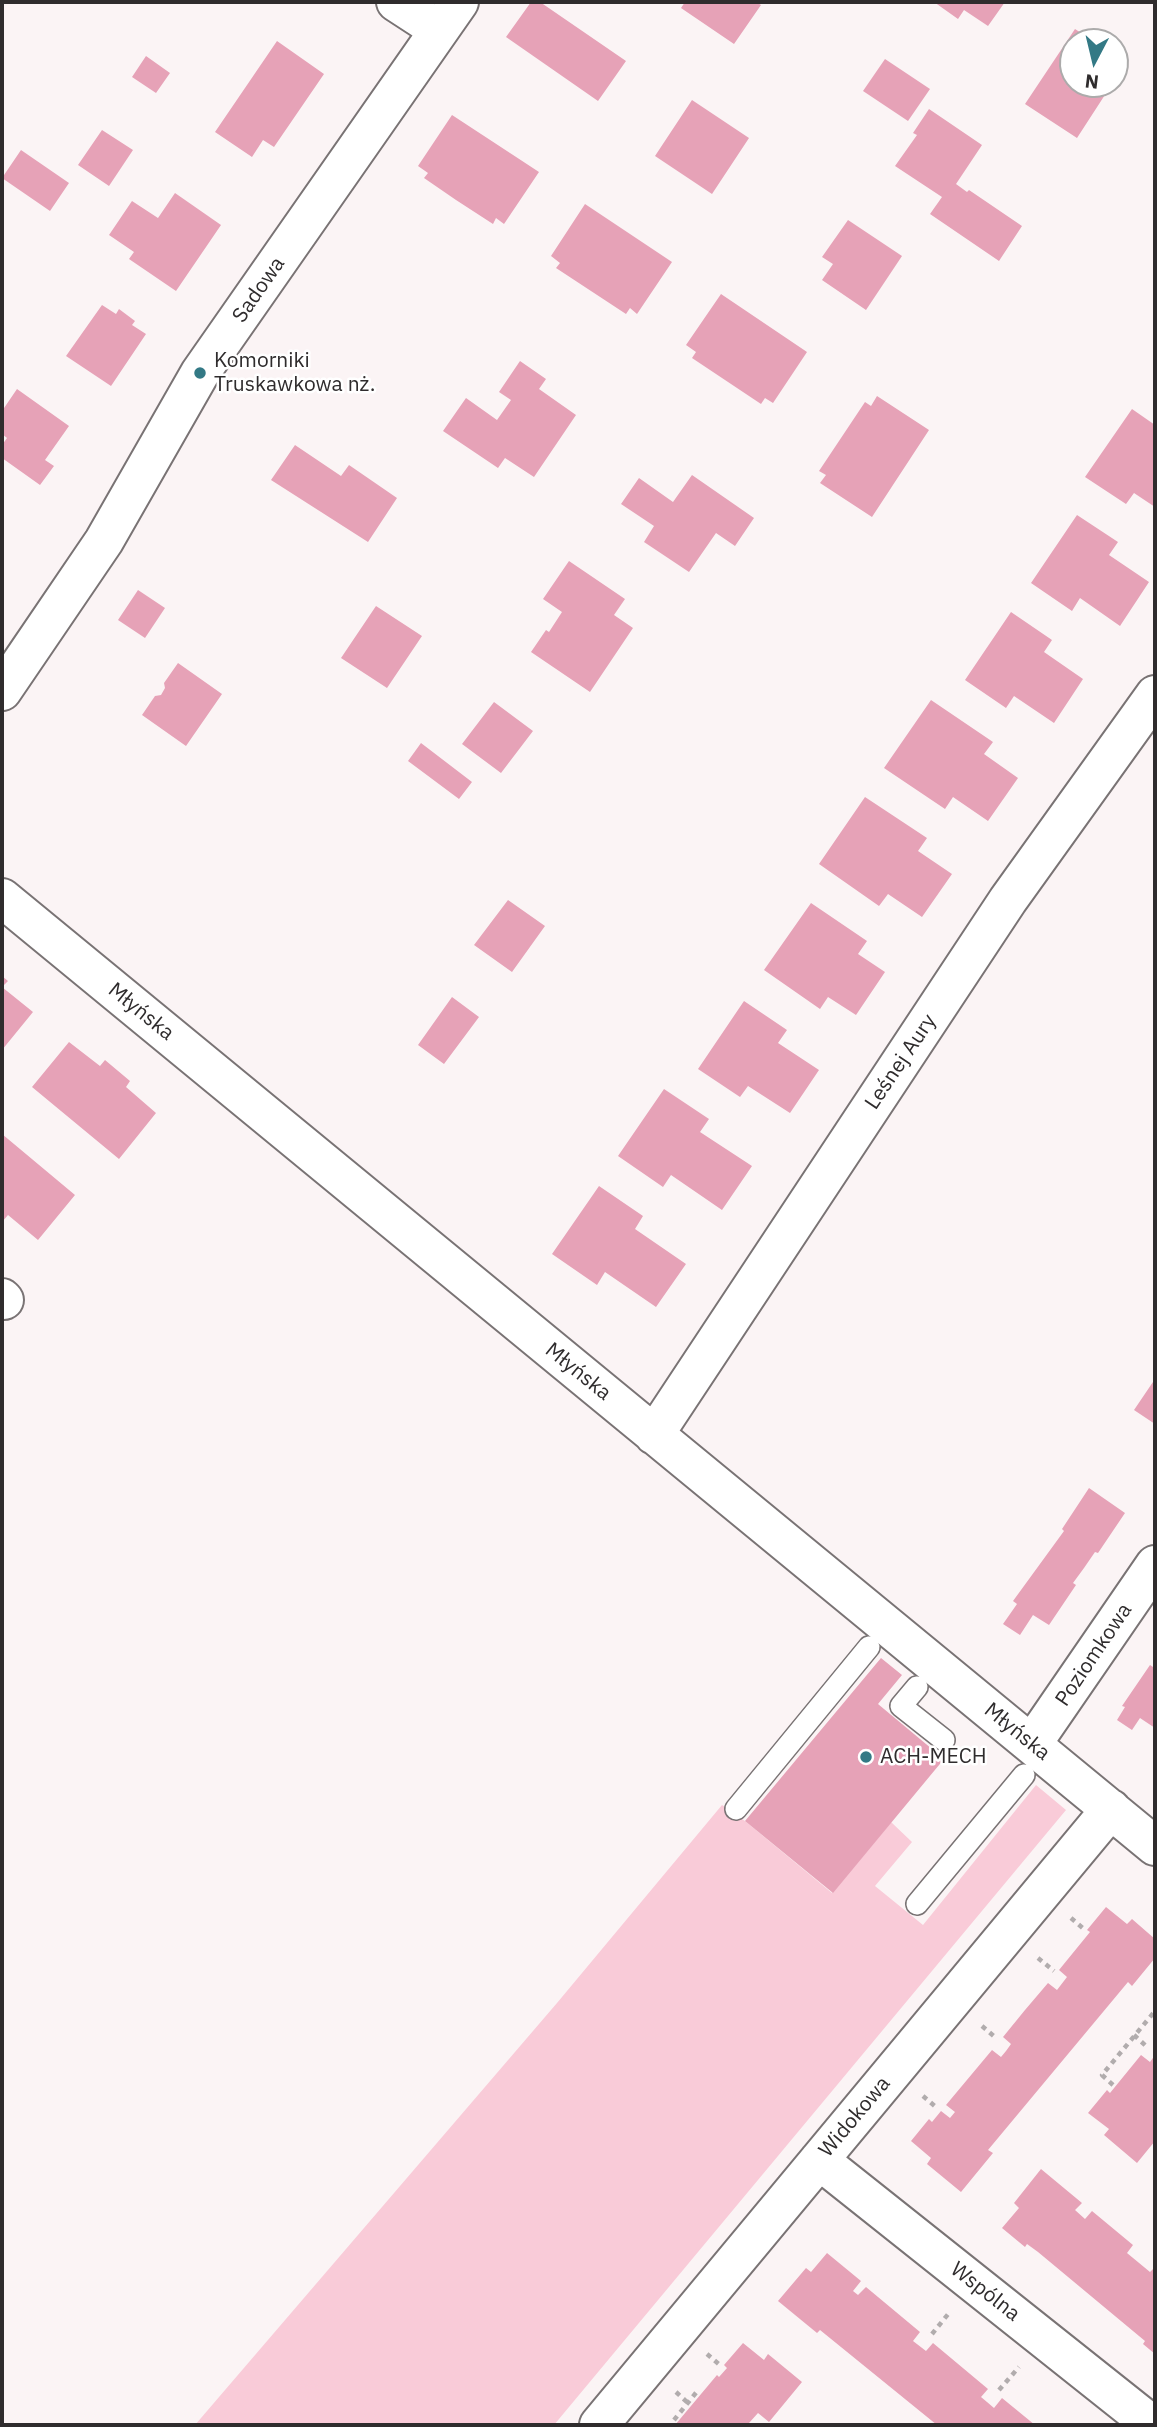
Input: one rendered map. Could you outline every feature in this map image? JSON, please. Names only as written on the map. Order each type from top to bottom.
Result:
[{"type":"street","points":[[396,2],[449,16]]},
{"type":"street","name":"Sadowa","points":[[2,691],[104,541],[200,373],[449,16]]},
{"type":"street","name":"Leśnej Aury","points":[[654,1435],[1008,900],[1155,695]]},
{"type":"street","name":"Młyńska","points":[[2,898],[654,1435],[1028,1760],[1111,1809],[1155,1846]]},
{"type":"street","name":"Poziomkowa","points":[[1028,1760],[1155,1565]]},
{"type":"street","name":"Widokowa","points":[[599,2425],[1111,1809]]},
{"type":"street","name":"Wspólna","points":[[819,2161],[1130,2407],[1149,2425]]},
{"type":"lane","points":[[736,1809],[869,1647]]},
{"type":"lane","points":[[917,1687],[901,1706],[944,1740]]},
{"type":"lane","points":[[917,1904],[1028,1760]]},
{"type":"path","points":[[1113,2085],[1102,2075],[1155,2011]]},
{"type":"path","points":[[1134,2035],[1146,2046]]},
{"type":"path","points":[[932,2334],[952,2310]]},
{"type":"path","points":[[999,2390],[1016,2370]]},
{"type":"path","points":[[674,2420],[699,2389]]},
{"type":"shaded area","points":[[1036,1785],[1066,1810],[554,2425],[195,2425],[557,2003],[722,1805],[832,1893],[891,1822],[912,1842],[875,1886],[923,1925]]},
{"type":"building","points":[[531,2],[540,2],[626,61],[598,101],[506,37]]},
{"type":"building","points":[[685,2],[756,2],[761,5],[734,44],[681,8]]},
{"type":"building","points":[[934,2],[1005,2],[988,26],[964,10],[958,19]]},
{"type":"building","points":[[277,41],[324,74],[274,147],[263,140],[252,157],[215,132]]},
{"type":"building","points":[[1059,53],[1059,98],[1103,98],[1077,138],[1025,104]]},
{"type":"building","points":[[146,56],[170,73],[156,93],[132,77]]},
{"type":"building","points":[[885,59],[930,89],[908,121],[863,91]]},
{"type":"building","points":[[692,100],[749,138],[712,194],[655,156]]},
{"type":"building","points":[[929,109],[982,145],[956,184],[1022,226],[999,261],[930,214],[942,197],[895,166],[917,135],[913,133]]},
{"type":"building","points":[[452,115],[539,172],[504,224],[496,218],[493,224],[456,200],[424,178],[428,173],[418,166]]},
{"type":"building","points":[[102,130],[133,150],[109,186],[78,165]]},
{"type":"building","points":[[21,150],[69,183],[50,211],[2,178]]},
{"type":"building","points":[[175,193],[221,225],[176,291],[129,259],[134,252],[109,235],[132,201],[158,218]]},
{"type":"building","points":[[585,204],[672,262],[637,314],[630,308],[626,314],[556,268],[560,263],[551,256]]},
{"type":"building","points":[[848,220],[902,256],[866,310],[822,280],[833,264],[822,257]]},
{"type":"building","points":[[721,294],[807,352],[773,403],[765,398],[761,404],[692,358],[696,352],[686,345]]},
{"type":"building","points":[[102,305],[116,314],[119,309],[135,321],[132,325],[146,334],[111,386],[66,356]]},
{"type":"building","points":[[520,361],[546,379],[539,389],[576,415],[534,477],[505,458],[498,468],[443,431],[466,398],[497,420],[511,400],[499,392]]},
{"type":"building","points":[[17,389],[69,426],[45,460],[54,466],[40,485],[2,458],[2,445],[7,438],[2,434],[2,411]]},
{"type":"building","points":[[877,396],[929,430],[872,517],[820,483],[826,475],[819,471],[865,402],[871,406]]},
{"type":"building","points":[[1132,409],[1155,425],[1155,507],[1134,493],[1126,504],[1085,477]]},
{"type":"building","points":[[295,445],[341,476],[349,465],[397,498],[368,542],[271,480]]},
{"type":"building","points":[[692,475],[754,518],[735,546],[716,533],[689,572],[644,542],[654,526],[621,504],[639,478],[673,502]]},
{"type":"building","points":[[1077,515],[1118,542],[1109,555],[1149,582],[1120,626],[1080,598],[1072,611],[1031,583]]},
{"type":"building","points":[[569,561],[625,599],[614,615],[633,628],[590,692],[531,652],[562,612],[543,599]]},
{"type":"building","points":[[138,590],[165,608],[145,638],[118,620]]},
{"type":"building","points":[[376,606],[422,636],[387,688],[341,658]]},
{"type":"building","points":[[1011,612],[1052,640],[1044,652],[1083,679],[1054,723],[1014,696],[1006,708],[965,680]]},
{"type":"building","points":[[178,663],[222,694],[186,746],[142,715],[155,696],[161,695],[165,688],[164,683]]},
{"type":"building","points":[[931,700],[993,742],[984,754],[1018,778],[988,821],[953,797],[945,809],[884,768]]},
{"type":"building","points":[[494,702],[533,731],[501,773],[462,744]]},
{"type":"building","points":[[421,743],[472,782],[459,799],[408,761]]},
{"type":"building","points":[[865,797],[927,838],[918,851],[952,874],[922,917],[888,894],[879,906],[819,864]]},
{"type":"building","points":[[508,900],[545,926],[512,972],[474,945]]},
{"type":"building","points":[[811,903],[867,941],[858,954],[885,972],[856,1015],[828,997],[820,1009],[764,970]]},
{"type":"building","points":[[2,976],[8,981],[2,987]]},
{"type":"building","points":[[2,987],[33,1012],[2,1050]]},
{"type":"building","points":[[452,997],[479,1017],[444,1064],[418,1045]]},
{"type":"building","points":[[744,1001],[787,1030],[778,1043],[819,1070],[790,1113],[748,1086],[740,1097],[698,1069]]},
{"type":"building","points":[[69,1042],[100,1066],[105,1060],[130,1081],[126,1087],[156,1113],[119,1159],[32,1087]]},
{"type":"building","points":[[664,1089],[709,1119],[700,1132],[752,1166],[722,1210],[671,1175],[663,1187],[618,1156]]},
{"type":"building","points":[[2,1134],[75,1195],[38,1240],[8,1215],[2,1222]]},
{"type":"building","points":[[599,1186],[643,1216],[635,1229],[686,1264],[656,1307],[605,1272],[597,1285],[552,1254]]},
{"type":"building","points":[[1155,1379],[1155,1424],[1134,1410]]},
{"type":"building","points":[[1089,1488],[1125,1513],[1098,1553],[1095,1552],[1073,1583],[1076,1585],[1049,1625],[1033,1615],[1020,1635],[1003,1624],[1017,1604],[1013,1601],[1064,1531],[1062,1529]]},
{"type":"building","points":[[881,1658],[902,1675],[878,1704],[944,1759],[833,1893],[745,1821]]},
{"type":"building","points":[[1155,1663],[1155,1728],[1140,1718],[1132,1730],[1117,1720],[1125,1707],[1122,1706],[1150,1665],[1153,1667]]},
{"type":"building","points":[[1106,1907],[1127,1924],[1132,1919],[1155,1939],[1155,1958],[1132,1986],[1128,1982],[988,2150],[993,2153],[961,2192],[927,2164],[931,2158],[911,2141],[929,2119],[932,2122],[941,2111],[950,2118],[955,2112],[946,2105],[992,2050],[1001,2057],[1006,2051],[1011,2044],[1003,2037],[1025,2010],[1048,1983],[1057,1990],[1067,1977],[1059,1970],[1090,1932],[1087,1930]]},
{"type":"building","points":[[1141,2055],[1150,2062],[1155,2055],[1155,2141],[1137,2163],[1104,2135],[1109,2129],[1088,2113],[1107,2090],[1110,2093]]},
{"type":"building","points":[[1041,2169],[1082,2203],[1075,2210],[1085,2219],[1092,2211],[1133,2245],[1127,2253],[1150,2272],[1155,2267],[1155,2354],[1143,2344],[1145,2341],[1038,2252],[1027,2244],[1025,2247],[1002,2228],[1019,2208],[1014,2203]]},
{"type":"building","points":[[827,2253],[861,2281],[853,2291],[858,2295],[866,2287],[920,2332],[913,2341],[926,2351],[933,2343],[988,2389],[981,2397],[994,2408],[1002,2398],[1035,2425],[937,2425],[820,2330],[817,2333],[778,2301],[806,2268],[811,2272]]},
{"type":"building","points":[[743,2343],[764,2360],[768,2354],[802,2382],[769,2422],[758,2413],[749,2423],[751,2425],[675,2425],[717,2375],[719,2377],[727,2368],[724,2365]]},
{"type":"place","name":"Komorniki Truskawkowa nż.","points":[[200,373]]},
{"type":"place","name":"ACH-MECH","points":[[866,1757]]}]
